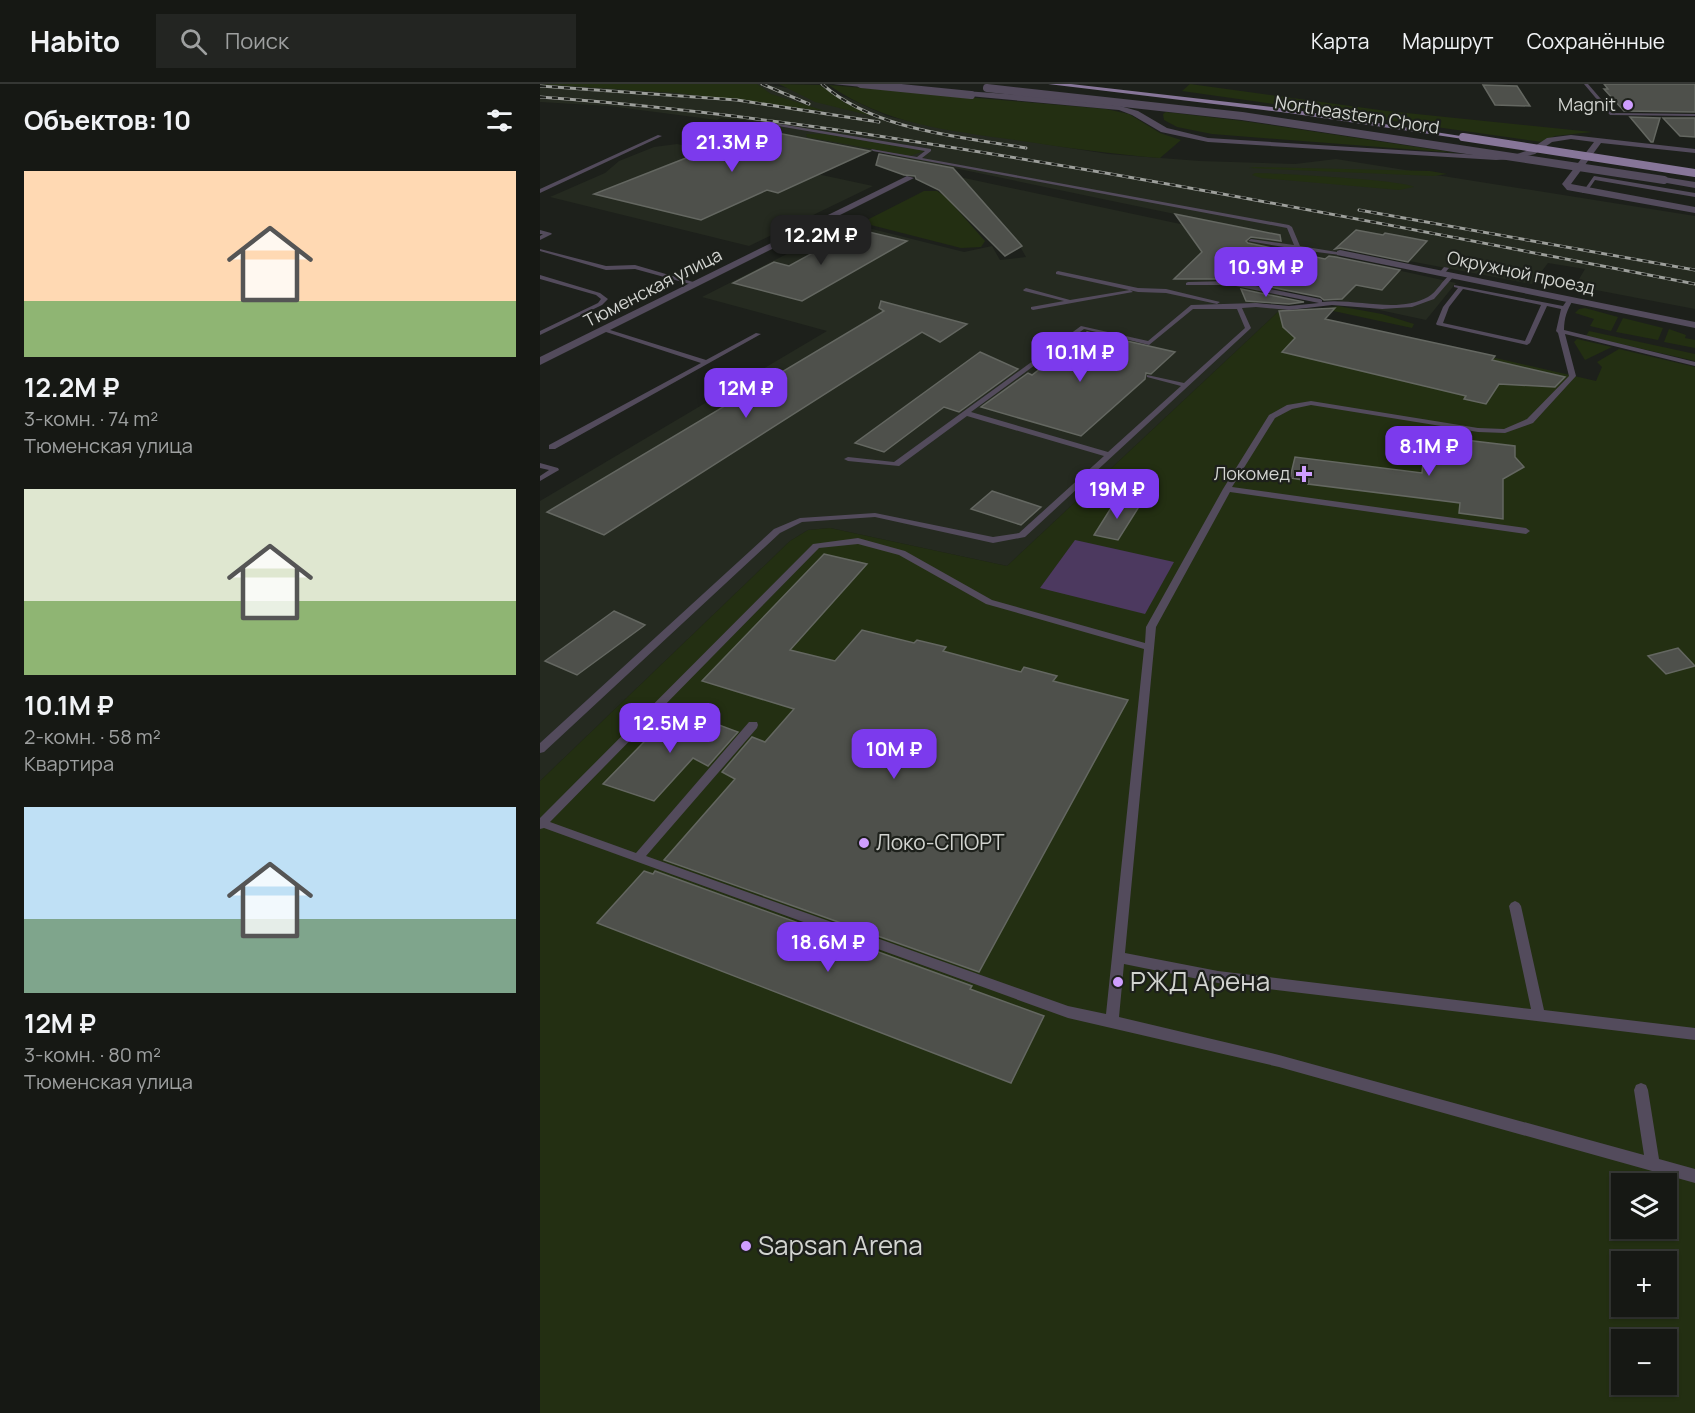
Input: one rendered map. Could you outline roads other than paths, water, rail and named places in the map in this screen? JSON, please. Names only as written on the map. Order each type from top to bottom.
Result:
[{"type":"main road","name":"Northeastern Chord","points":[[1052,84],[1289,111],[1695,173]]},
{"type":"main road","points":[[1463,137],[1695,166]]},
{"type":"street","points":[[837,84],[1023,97],[1120,108],[1135,113],[1164,130],[1208,140],[1496,158],[1515,157],[1532,152],[1550,140],[1558,138],[1600,139],[1695,151]]},
{"type":"street","points":[[861,84],[971,95]]},
{"type":"street","name":"Northeastern Chord","points":[[942,84],[1094,98],[1264,118],[1695,185]]},
{"type":"street","points":[[1600,139],[1566,184],[1570,188],[1695,210]]},
{"type":"street","name":"Тюменская улица","points":[[540,362],[910,178]]},
{"type":"street","name":"Окружной проезд","points":[[1340,253],[1567,304],[1695,325]]},
{"type":"lane","points":[[1023,97],[1030,84]]},
{"type":"lane","points":[[1586,84],[1612,114],[1695,116]]},
{"type":"lane","points":[[1674,109],[1680,115]]},
{"type":"lane","points":[[774,124],[929,150],[918,158]]},
{"type":"lane","points":[[540,191],[660,136]]},
{"type":"lane","points":[[873,150],[1289,227],[1299,249]]},
{"type":"lane","points":[[1584,192],[1594,178],[1695,195]]},
{"type":"lane","points":[[540,232],[549,234],[540,238]]},
{"type":"lane","points":[[1251,241],[1340,253]]},
{"type":"lane","points":[[542,250],[606,268],[635,267],[698,284]]},
{"type":"lane","points":[[1058,273],[1138,290],[1166,291],[1239,307]]},
{"type":"lane","points":[[1112,1021],[1151,627],[1227,489],[1272,417],[1290,407],[1311,403],[1505,431],[1530,421],[1573,376],[1559,332],[1567,304],[1545,304],[1462,287],[1446,275],[1432,298],[1412,305],[1382,307],[1332,303],[1231,283],[1188,284]]},
{"type":"lane","points":[[540,277],[598,294],[605,299],[600,304],[540,333]]},
{"type":"lane","points":[[1462,287],[1446,306],[1438,324],[1527,343],[1545,304]]},
{"type":"lane","points":[[1026,290],[1071,301]]},
{"type":"lane","points":[[1033,308],[1138,290]]},
{"type":"lane","points":[[849,459],[896,464],[1083,327],[1149,343],[1191,307],[1256,305],[1289,308],[1332,303]]},
{"type":"lane","points":[[540,748],[777,531],[800,520],[875,515],[981,539],[993,540],[1022,535],[1248,328],[1239,307]]},
{"type":"lane","points":[[605,330],[706,362]]},
{"type":"lane","points":[[1559,332],[1695,364]]},
{"type":"lane","points":[[552,447],[758,333]]},
{"type":"lane","points":[[1149,376],[1186,385]]},
{"type":"lane","points":[[966,413],[1110,455]]},
{"type":"lane","points":[[540,465],[555,470],[540,479]]},
{"type":"lane","points":[[1227,489],[1526,531]]},
{"type":"lane","points":[[1150,648],[989,602],[902,553],[858,542],[816,546],[541,824],[1068,1012],[1279,1061],[1695,1176]]},
{"type":"lane","points":[[638,858],[753,725]]},
{"type":"lane","points":[[1515,906],[1539,1015]]},
{"type":"lane","points":[[1118,957],[1218,976],[1695,1034]]},
{"type":"lane","points":[[1641,1090],[1653,1164]]},
{"type":"railway","points":[[762,84],[809,104]]},
{"type":"railway","points":[[822,84],[843,100],[892,122],[946,135],[1026,148]]},
{"type":"railway","points":[[540,86],[737,100],[879,122]]},
{"type":"railway","points":[[540,97],[746,118],[951,147],[1240,197],[1695,284]]},
{"type":"railway","points":[[1359,210],[1695,270]]},
{"type":"place","name":"Magnit","points":[[1628,105]]},
{"type":"place","name":"Локомед","points":[[1304,474]]},
{"type":"place","name":"Локо-СПОРТ","points":[[864,843]]},
{"type":"place","name":"РЖД Арена","points":[[1118,982]]},
{"type":"place","name":"Sapsan Arena","points":[[746,1246]]}]
